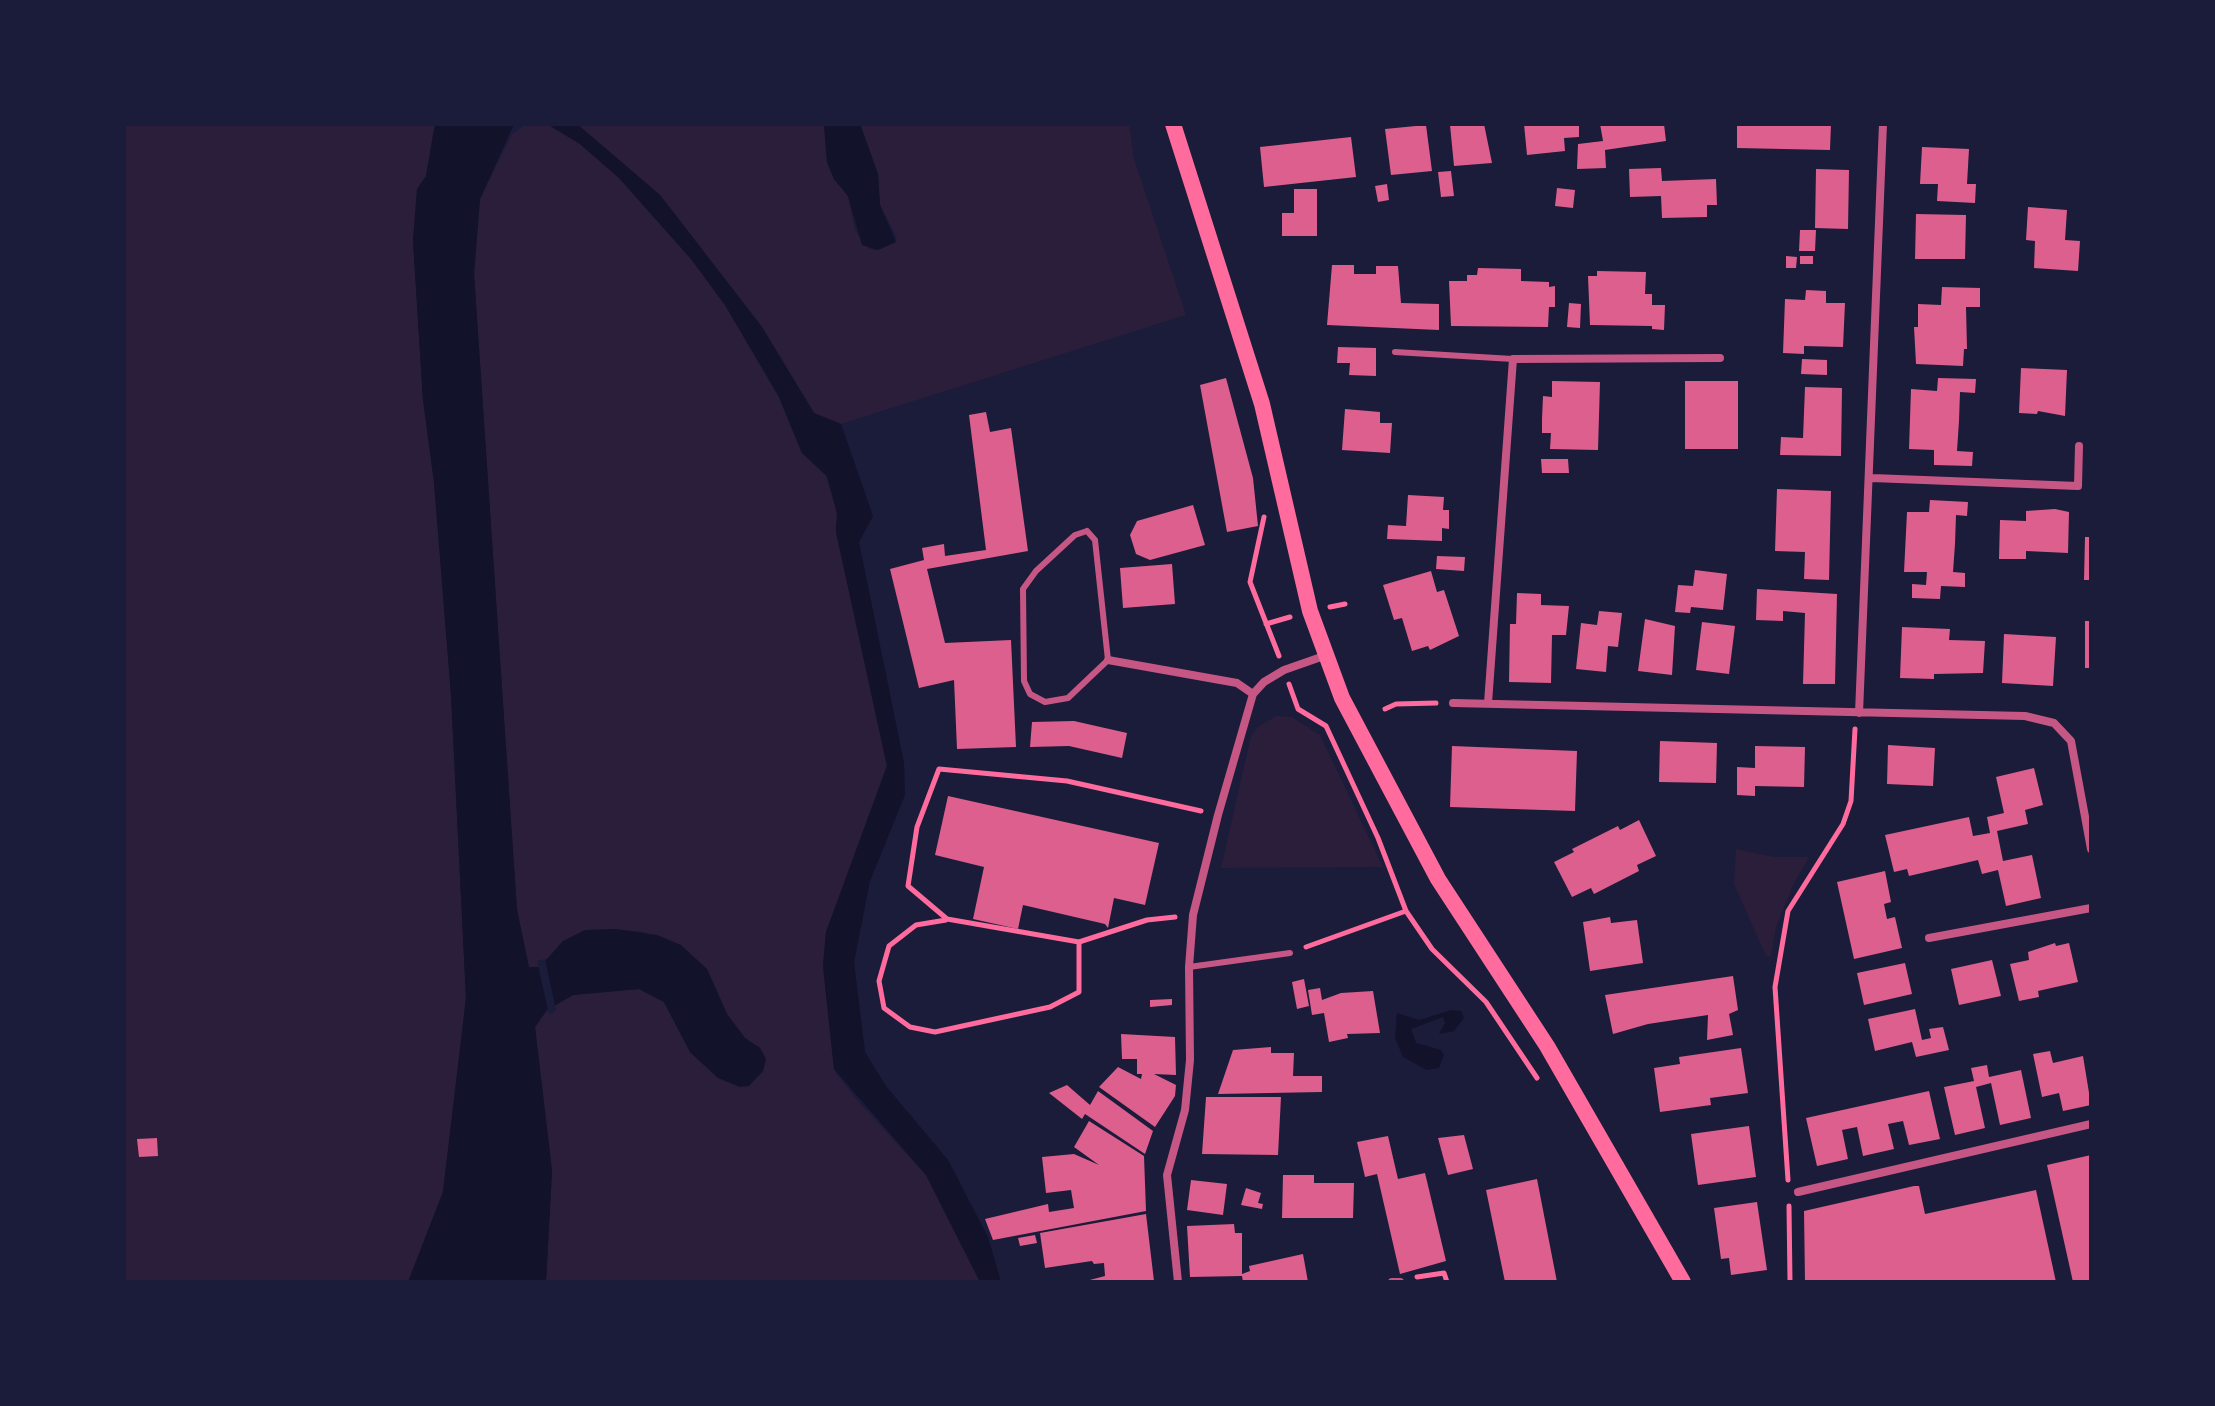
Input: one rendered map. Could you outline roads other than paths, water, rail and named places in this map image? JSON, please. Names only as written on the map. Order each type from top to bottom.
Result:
[{"type":"main road","points":[[1173,124],[1262,404],[1324,656],[1342,698],[1438,879],[1547,1046],[1683,1282]]},
{"type":"street","points":[[1859,713],[1872,478],[1883,124]]},
{"type":"street","points":[[1488,703],[1513,359],[1720,358]]},
{"type":"street","points":[[1872,478],[2078,486],[2079,446]]},
{"type":"street","points":[[1178,1282],[1167,1175],[1185,1110],[1189,1072],[1189,967],[1193,915],[1253,694],[1264,682],[1284,670],[1324,656]]},
{"type":"street","points":[[1108,660],[1237,683],[1253,694]]},
{"type":"street","points":[[1453,703],[2025,716],[2054,723],[2071,741],[2091,849]]},
{"type":"street","points":[[1929,938],[2091,908]]},
{"type":"street","points":[[1792,1192],[2091,1124]]},
{"type":"lane","points":[[1395,352],[1513,359]]},
{"type":"lane","points":[[1087,531],[1095,540],[1108,660],[1083,686],[1062,701],[1045,702],[1027,690],[1023,589],[1036,571],[1081,532],[1087,531]]},
{"type":"lane","points":[[1189,967],[1290,953]]}]
